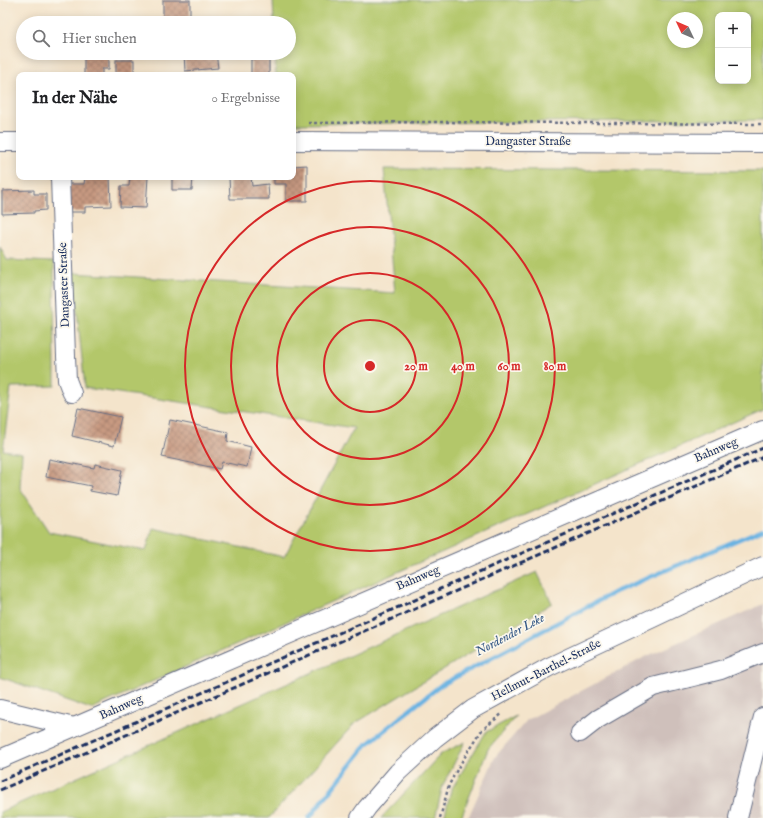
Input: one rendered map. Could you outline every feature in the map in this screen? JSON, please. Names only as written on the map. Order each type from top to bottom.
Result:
[{"type":"street","name":"Dangaster Straße","points":[[296,141],[763,143]]},
{"type":"street","points":[[0,142],[16,142]]},
{"type":"street","name":"Dangaster Straße","points":[[60,180],[66,364],[67,380],[72,393]]},
{"type":"street","name":"Bahnweg","points":[[0,759],[763,430]]},
{"type":"street","name":"Hellmut-Barthel-Straße","points":[[360,818],[398,772],[435,738],[473,709],[549,667],[763,566]]},
{"type":"street","points":[[580,733],[598,720],[653,687],[721,670],[763,653]]},
{"type":"street","points":[[0,709],[74,727]]},
{"type":"street","points":[[738,818],[763,717]]},
{"type":"path","points":[[300,124],[433,122],[763,124]]},
{"type":"path","points":[[440,818],[449,785],[459,766],[482,730],[505,711]]},
{"type":"shaded area","points":[[763,604],[763,818],[468,818],[495,757],[527,720],[645,657]]},
{"type":"green space","points":[[273,0],[763,0],[763,120],[296,124],[296,72],[276,72],[275,60],[296,60],[296,16],[274,16]]},
{"type":"green space","points":[[384,169],[763,171],[763,409],[91,709],[0,677],[0,247],[7,260],[54,262],[55,386],[11,387],[3,450],[22,453],[20,488],[49,532],[146,551],[153,528],[284,557],[354,428],[85,388],[73,273],[395,293]]},
{"type":"green space","points":[[537,572],[552,603],[354,724],[269,818],[0,818],[0,812]]},
{"type":"green space","points":[[516,716],[488,749],[461,818],[444,818],[451,790],[486,732]]},
{"type":"green space","points":[[465,742],[443,785],[435,818],[381,818],[441,754]]},
{"type":"building","points":[[163,0],[190,0],[190,16],[163,16]]},
{"type":"building","points":[[84,60],[109,60],[109,69],[102,69],[102,72],[84,72]]},
{"type":"building","points":[[116,60],[134,60],[134,72],[116,72]]},
{"type":"building","points":[[184,60],[217,60],[218,68],[185,71]]},
{"type":"building","points":[[251,60],[269,60],[269,72],[251,72]]},
{"type":"building","points":[[307,165],[307,201],[286,201],[286,184],[274,184],[274,180],[296,180],[296,166]]},
{"type":"building","points":[[85,180],[110,180],[111,206],[85,207],[85,212],[69,212],[68,184],[84,184]]},
{"type":"building","points":[[130,180],[148,180],[146,208],[120,207],[121,186],[129,186]]},
{"type":"building","points":[[172,180],[193,180],[192,190],[172,190]]},
{"type":"building","points":[[229,180],[251,180],[252,186],[268,184],[269,199],[230,199]]},
{"type":"building","points":[[34,190],[34,194],[46,194],[46,210],[34,211],[34,213],[2,214],[2,191]]},
{"type":"building","points":[[78,408],[121,417],[114,446],[72,436]]},
{"type":"building","points":[[170,420],[228,432],[227,441],[251,447],[247,467],[222,462],[220,469],[162,457]]},
{"type":"building","points":[[49,459],[94,468],[95,464],[122,470],[117,496],[90,491],[91,486],[46,477]]},
{"type":"waterway","name":"Nordender Leke","points":[[309,818],[366,745],[441,685],[615,592],[763,529]]},
{"type":"railway","points":[[0,781],[763,448]]},
{"type":"railway","points":[[0,790],[763,457]]}]
